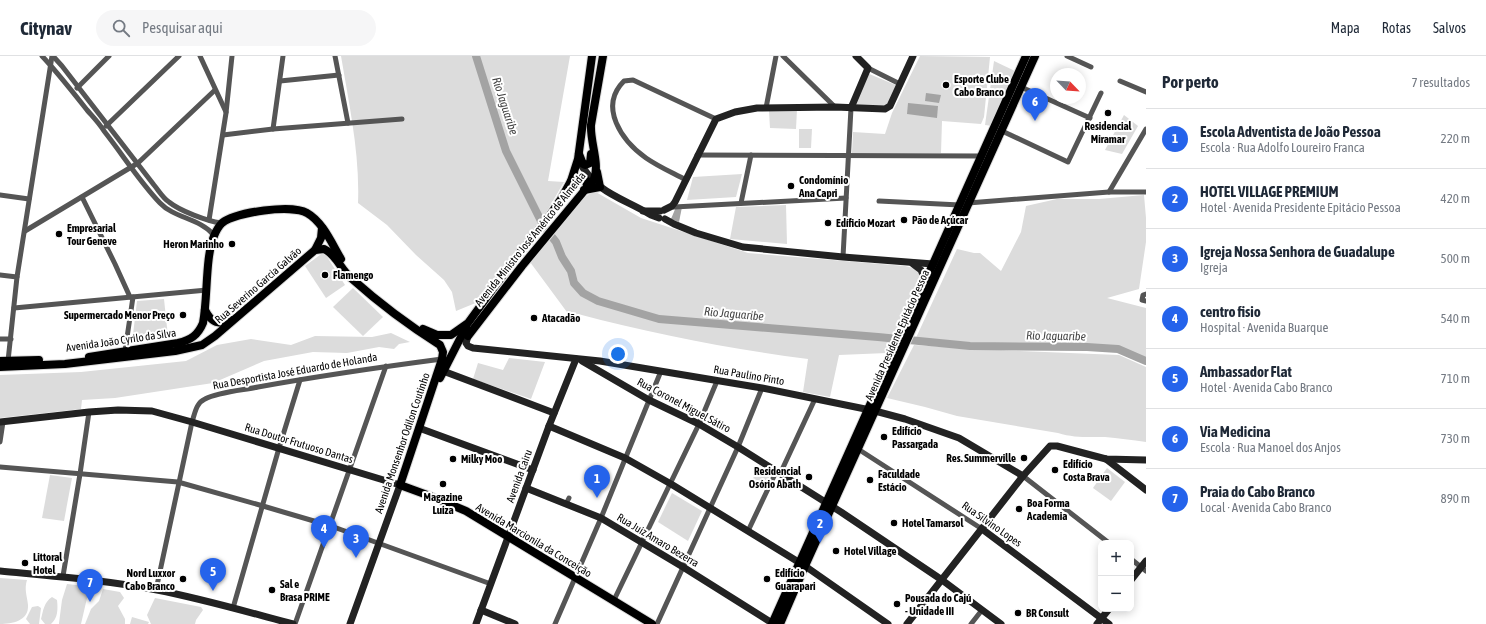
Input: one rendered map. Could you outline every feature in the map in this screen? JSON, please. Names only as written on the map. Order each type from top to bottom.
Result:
[{"type":"main road","name":"Avenida Ministro José Américo de Almeida","points":[[322,228],[352,273],[386,303],[415,324],[432,334],[443,336],[456,332],[468,323],[514,260],[550,215],[571,181],[578,156],[592,56]]},
{"type":"main road","name":"Avenida Ministro José Américo de Almeida","points":[[468,336],[522,266],[588,186],[596,170],[591,125],[603,56]]},
{"type":"main road","points":[[851,108],[868,68],[856,56]]},
{"type":"main road","points":[[663,214],[673,205],[716,119],[748,109],[887,109],[914,56]]},
{"type":"main road","name":"Avenida Presidente Epitácio Pessoa","points":[[774,624],[964,204],[981,156],[1026,56]]},
{"type":"main road","name":"Avenida Presidente Epitácio Pessoa","points":[[910,324],[933,264],[1002,131],[1035,56]]},
{"type":"main road","points":[[578,156],[584,165],[590,163],[592,139]]},
{"type":"main road","points":[[578,156],[585,173],[588,186]]},
{"type":"main road","points":[[596,170],[600,187]]},
{"type":"main road","points":[[571,181],[578,177],[584,177],[588,186]]},
{"type":"main road","points":[[588,186],[600,187],[644,211],[663,214],[674,224],[696,233],[736,245],[913,264],[933,264]]},
{"type":"main road","points":[[588,186],[600,187]]},
{"type":"main road","points":[[221,223],[236,216],[250,213],[294,208],[308,213],[322,228],[321,238],[315,250]]},
{"type":"main road","name":"Avenida João Cyrilo da Silva","points":[[4,361],[63,360],[187,341],[194,337],[200,330],[203,323],[206,310],[209,257],[214,235],[221,223]]},
{"type":"main road","points":[[315,250],[322,248],[330,252],[349,277],[395,315],[440,345],[443,352],[442,359]]},
{"type":"main road","name":"Rua Severino Garcia Galvão","points":[[215,336],[315,250]]},
{"type":"main road","points":[[913,264],[921,270],[926,281]]},
{"type":"main road","points":[[206,310],[208,317],[217,323],[228,322],[237,316]]},
{"type":"main road","points":[[428,400],[468,323]]},
{"type":"main road","name":"Avenida João Cyrilo da Silva","points":[[0,367],[72,364],[175,351],[202,345],[215,336]]},
{"type":"main road","name":"Rua Paulino Pinto","points":[[468,336],[466,343],[468,346],[473,348],[600,361],[717,380],[762,388],[905,419],[959,438],[1023,476]]},
{"type":"main road","name":"Rua Coronel Miguel Sátiro","points":[[576,358],[649,400],[699,424],[738,447],[942,580],[1001,624]]},
{"type":"main road","name":"Avenida Cairu","points":[[476,624],[549,426],[576,358]]},
{"type":"main road","name":"Avenida Monsenhor Odilon Coutinho","points":[[350,624],[420,428],[442,359]]},
{"type":"main road","points":[[593,367],[600,361]]},
{"type":"main road","points":[[443,372],[554,413]]},
{"type":"main road","points":[[1,422],[89,412],[143,410],[192,422]]},
{"type":"main road","name":"Avenida Presidente Epitácio Pessoa","points":[[829,505],[858,449],[871,411]]},
{"type":"main road","name":"Rua Doutor Frutuoso Dantas","points":[[192,422],[400,485]]},
{"type":"main road","points":[[549,426],[625,458],[671,484],[802,564],[888,624]]},
{"type":"main road","points":[[420,428],[533,470]]},
{"type":"main road","points":[[908,624],[1046,448],[1054,445],[1106,459],[1146,460]]},
{"type":"main road","points":[[1106,459],[1146,490]]},
{"type":"main road","name":"Avenida Marcionila da Conceição","points":[[400,485],[466,511],[652,624]]},
{"type":"main road","name":"Rua Juiz Amaro Bezerra","points":[[526,488],[568,501],[601,518],[774,624]]},
{"type":"main road","name":"Rua Silvino Lopes","points":[[982,529],[1099,621],[1109,624]]},
{"type":"main road","points":[[1134,577],[1144,566]]},
{"type":"main road","points":[[0,571],[63,576],[156,590],[294,624]]},
{"type":"main road","points":[[481,610],[515,624]]},
{"type":"main road","points":[[1099,621],[1106,612]]},
{"type":"street","points":[[42,56],[73,91],[161,204],[175,213],[209,229],[214,235]]},
{"type":"street","points":[[4,361],[11,339],[29,199],[50,65],[53,56]]},
{"type":"street","points":[[53,56],[79,87],[168,202],[209,220],[221,223]]},
{"type":"street","points":[[73,91],[79,87],[110,56]]},
{"type":"street","points":[[103,129],[179,56]]},
{"type":"street","points":[[200,56],[226,113]]},
{"type":"street","points":[[209,220],[223,135],[232,56]]},
{"type":"street","points":[[273,129],[283,56]]},
{"type":"street","points":[[335,56],[348,123]]},
{"type":"street","points":[[766,108],[776,56]]},
{"type":"street","points":[[783,56],[835,108]]},
{"type":"street","points":[[1067,56],[1091,67]]},
{"type":"street","points":[[868,68],[900,84]]},
{"type":"street","points":[[280,81],[339,75]]},
{"type":"street","points":[[686,180],[645,157],[623,135],[617,126],[612,108],[615,92],[624,81],[633,80],[716,119]]},
{"type":"street","points":[[1120,81],[1146,92]]},
{"type":"street","points":[[1021,87],[1090,118]]},
{"type":"street","points":[[25,231],[138,163],[215,90]]},
{"type":"street","points":[[1002,131],[1068,162],[1101,93]]},
{"type":"street","points":[[843,257],[851,108]]},
{"type":"street","points":[[223,135],[273,129],[402,119]]},
{"type":"street","points":[[1109,192],[1146,130]]},
{"type":"street","points":[[741,203],[751,155]]},
{"type":"street","points":[[697,156],[981,156]]},
{"type":"street","points":[[879,201],[964,204],[1109,192],[1146,192]]},
{"type":"street","points":[[0,195],[29,199]]},
{"type":"street","points":[[82,197],[132,297],[125,351]]},
{"type":"street","points":[[673,205],[846,198]]},
{"type":"street","points":[[0,275],[18,278]]},
{"type":"street","points":[[14,308],[206,290]]},
{"type":"street","points":[[1146,294],[1143,295],[1142,299],[1146,302]]},
{"type":"street","points":[[0,339],[11,339]]},
{"type":"street","name":"Rua Desportista José Eduardo de Holanda","points":[[156,590],[192,422],[200,403],[207,398],[300,380],[386,366],[442,359]]},
{"type":"street","points":[[294,624],[331,526],[386,366]]},
{"type":"street","points":[[555,624],[601,518],[661,371]]},
{"type":"street","points":[[233,608],[300,380]]},
{"type":"street","points":[[614,600],[671,484],[699,424],[717,380]]},
{"type":"street","points":[[657,624],[738,447],[762,388]]},
{"type":"street","points":[[748,531],[815,399]]},
{"type":"street","points":[[63,576],[89,412]]},
{"type":"street","points":[[0,442],[1,422]]},
{"type":"street","name":"Rua Silvino Lopes","points":[[858,449],[982,529]]},
{"type":"street","points":[[0,467],[178,482],[331,526],[491,584]]},
{"type":"street","points":[[1023,476],[1106,540]]},
{"type":"street","points":[[1134,561],[1144,566]]},
{"type":"street","points":[[971,624],[982,610]]},
{"type":"shaded area","points":[[341,56],[570,56],[548,181],[564,182],[547,211],[478,302],[456,311],[452,292],[444,280],[416,255],[387,225],[358,203],[356,148]]},
{"type":"shaded area","name":"Esporte Clube Cabo Branco","points":[[920,56],[990,57],[984,117],[981,124],[942,121],[941,153],[852,153],[853,132],[885,134],[892,113]]},
{"type":"shaded area","points":[[994,61],[1015,71],[993,126],[985,125]]},
{"type":"shaded area","points":[[867,73],[898,86],[888,107],[854,106]]},
{"type":"shaded area","points":[[926,93],[941,95],[939,103],[925,101]]},
{"type":"shaded area","points":[[908,103],[938,106],[937,118],[907,114]]},
{"type":"shaded area","points":[[797,109],[796,129],[770,128],[769,111]]},
{"type":"shaded area","points":[[1124,115],[1138,126],[1122,154],[1105,150]]},
{"type":"shaded area","points":[[799,129],[812,129],[811,148],[799,148]]},
{"type":"shaded area","points":[[742,174],[736,197],[687,200],[693,177]]},
{"type":"shaded area","points":[[594,191],[641,218],[748,253],[905,266],[917,269],[921,278],[913,294],[911,303],[887,353],[839,355],[830,397],[803,392],[808,359],[750,351],[692,340],[578,314],[575,323],[530,262],[585,197]]},
{"type":"shaded area","points":[[1144,195],[1146,242],[1139,289],[1107,298],[1146,308],[1146,362],[1118,349],[970,346],[915,340],[957,249],[980,253],[1001,271],[1021,232],[1026,206],[1057,199],[1099,199]]},
{"type":"shaded area","points":[[786,205],[787,244],[730,239],[736,207]]},
{"type":"shaded area","points":[[676,207],[682,207],[679,222],[671,219]]},
{"type":"shaded area","name":"Flamengo","points":[[324,252],[345,285],[326,298],[305,266]]},
{"type":"shaded area","points":[[353,288],[383,317],[363,336],[333,307]]},
{"type":"shaded area","points":[[164,299],[168,337],[132,343],[137,301]]},
{"type":"shaded area","points":[[391,333],[410,342],[399,344],[394,349],[379,347],[347,353],[313,352],[264,361],[213,383],[115,398],[82,400],[81,409],[0,418],[0,375],[81,372],[186,361],[217,345],[251,339],[291,345],[315,336],[372,337]]},
{"type":"shaded area","points":[[914,345],[1119,355],[1146,367],[1146,442],[1120,438],[1070,436],[957,416],[887,398]]},
{"type":"shaded area","points":[[509,358],[545,362],[531,399],[473,379],[478,363],[503,370]]},
{"type":"shaded area","points":[[759,465],[771,474],[763,489],[751,483]]},
{"type":"shaded area","points":[[1107,468],[1125,482],[1111,501],[1093,488]]},
{"type":"shaded area","points":[[50,475],[72,478],[64,521],[42,518]]},
{"type":"shaded area","points":[[672,493],[702,511],[688,541],[658,522]]},
{"type":"shaded area","points":[[0,578],[27,580],[26,589],[28,610],[23,618],[14,622],[0,624]]},
{"type":"shaded area","points":[[67,584],[85,586],[90,592],[87,598],[81,624],[59,624],[62,600]]},
{"type":"shaded area","points":[[103,589],[120,592],[124,598],[118,606],[125,619],[125,624],[85,624],[91,609],[99,601]]},
{"type":"shaded area","points":[[52,597],[57,600],[56,616],[51,624],[45,624],[41,619],[42,613],[49,599]]},
{"type":"shaded area","points":[[155,598],[201,607],[203,610],[195,624],[151,624],[147,615]]},
{"type":"shaded area","points":[[38,606],[41,608],[39,624],[30,624],[26,619],[32,607]]},
{"type":"shaded area","points":[[132,617],[149,622],[148,624],[130,624]]},
{"type":"waterway","name":"Rio Jaguaribe","points":[[476,56],[506,151],[544,227],[556,242],[562,257],[571,271],[574,283],[583,293],[598,301],[659,319],[970,346],[1087,347],[1118,349],[1146,361]]},
{"type":"place","name":"Esporte Clube Cabo Branco","points":[[946,85]]},
{"type":"place","name":"Residencial Miramar","points":[[1108,113]]},
{"type":"place","name":"Via Medicina","points":[[1035,121]]},
{"type":"place","name":"Condomínio Ana Capri","points":[[791,186]]},
{"type":"place","name":"Pão de Açúcar","points":[[904,220]]},
{"type":"place","name":"Edíficio Mozart","points":[[828,223]]},
{"type":"place","name":"Empresarial Tour Geneve","points":[[59,234]]},
{"type":"place","name":"Heron Marinho","points":[[232,244]]},
{"type":"place","name":"Flamengo","points":[[325,275]]},
{"type":"place","name":"Supermercado Menor Preço","points":[[183,315]]},
{"type":"place","name":"Atacadão","points":[[534,318]]},
{"type":"place","name":"Edifício Passargada","points":[[884,437]]},
{"type":"place","name":"Res. Summerville","points":[[1024,458]]},
{"type":"place","name":"Milky Moo","points":[[453,459]]},
{"type":"place","name":"Edifício Costa Brava","points":[[1055,470]]},
{"type":"place","name":"Residencial Osório Abath","points":[[809,477]]},
{"type":"place","name":"Faculdade Estácio","points":[[870,480]]},
{"type":"place","name":"Magazine Luiza","points":[[443,484]]},
{"type":"place","name":"Escola Adventista de João Pessoa","points":[[597,498]]},
{"type":"place","name":"Boa Forma Academia","points":[[1019,509]]},
{"type":"place","name":"Hotel Tamarsol","points":[[894,523]]},
{"type":"place","name":"HOTEL VILLAGE PREMIUM","points":[[820,543]]},
{"type":"place","name":"centro fisio","points":[[324,548]]},
{"type":"place","name":"Hotel Village","points":[[836,551]]},
{"type":"place","name":"Igreja Nossa Senhora de Guadalupe","points":[[356,558]]},
{"type":"place","name":"Littoral Hotel","points":[[25,563]]},
{"type":"place","name":"Nord Luxxor Cabo Branco","points":[[183,579]]},
{"type":"place","name":"Edifício Guarapari","points":[[767,579]]},
{"type":"place","name":"Sal e Brasa PRIME","points":[[272,590]]},
{"type":"place","name":"Ambassador Flat","points":[[213,591]]},
{"type":"place","name":"Praia do Cabo Branco","points":[[90,602]]},
{"type":"place","name":"Pousada do Cajú - Unidade III","points":[[897,604]]},
{"type":"place","name":"BR Consult","points":[[1018,613]]}]
